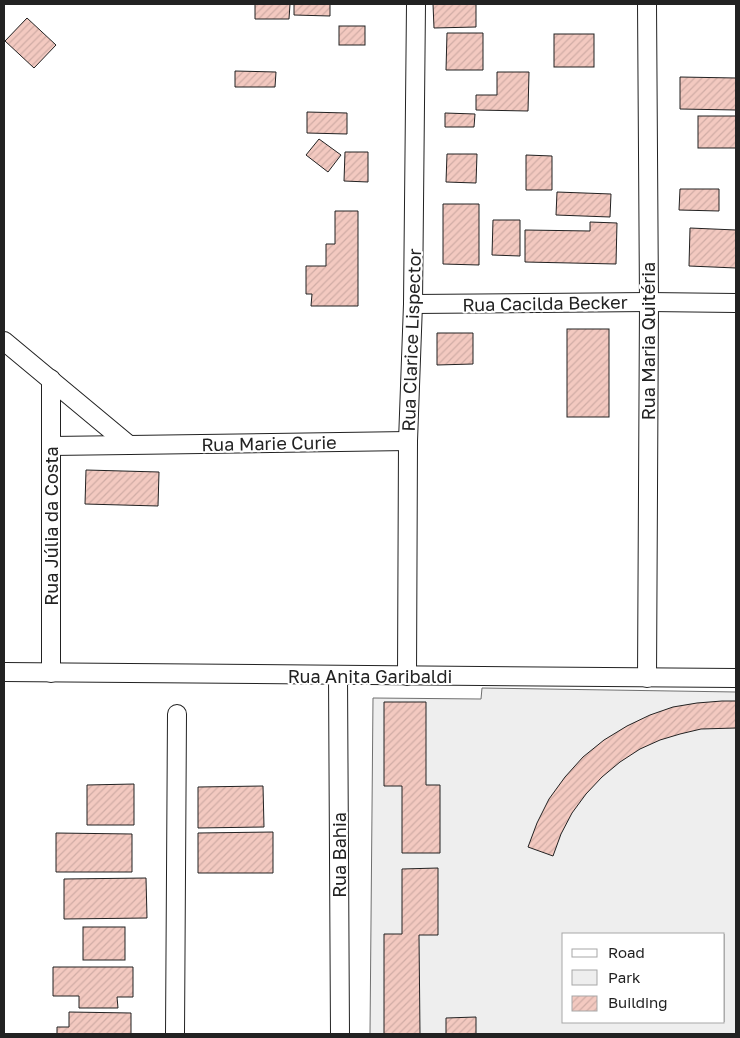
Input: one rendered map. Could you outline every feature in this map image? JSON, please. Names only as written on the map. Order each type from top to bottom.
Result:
[{"type":"street","name":"Rua Clarice Lispector","points":[[407,676],[408,441],[413,304],[416,4]]},
{"type":"street","name":"Rua Maria Quitéria","points":[[647,4],[647,678]]},
{"type":"street","name":"Rua Cacilda Becker","points":[[413,304],[736,303]]},
{"type":"street","points":[[4,341],[129,445]]},
{"type":"street","name":"Rua Júlia da Costa","points":[[51,379],[51,673]]},
{"type":"street","name":"Rua Marie Curie","points":[[51,446],[408,441]]},
{"type":"street","name":"Rua Anita Garibaldi","points":[[4,672],[736,678]]},
{"type":"street","name":"Rua Bahia","points":[[338,676],[340,1034]]},
{"type":"street","points":[[175,1034],[177,714]]},
{"type":"green space","points":[[482,688],[736,692],[736,1034],[370,1034],[373,698],[481,699]]},
{"type":"building","points":[[255,4],[290,4],[289,19],[255,19]]},
{"type":"building","points":[[294,4],[330,4],[330,16],[294,15]]},
{"type":"building","points":[[433,4],[476,4],[476,27],[434,28]]},
{"type":"building","points":[[27,18],[56,45],[34,68],[5,41]]},
{"type":"building","points":[[339,26],[365,26],[365,45],[339,45]]},
{"type":"building","points":[[447,33],[483,33],[483,70],[446,70]]},
{"type":"building","points":[[554,34],[594,34],[594,67],[554,67]]},
{"type":"building","points":[[235,71],[276,72],[275,87],[235,87]]},
{"type":"building","points":[[497,72],[529,72],[528,111],[476,110],[476,95],[497,95]]},
{"type":"building","points":[[680,77],[736,78],[736,110],[680,109]]},
{"type":"building","points":[[307,112],[347,113],[347,134],[307,133]]},
{"type":"building","points":[[445,113],[475,114],[474,127],[445,127]]},
{"type":"building","points":[[698,116],[736,116],[736,148],[698,148]]},
{"type":"building","points":[[319,139],[341,155],[328,172],[306,155]]},
{"type":"building","points":[[345,152],[368,152],[368,182],[344,181]]},
{"type":"building","points":[[447,154],[477,154],[476,183],[446,182]]},
{"type":"building","points":[[526,155],[552,156],[552,190],[526,190]]},
{"type":"building","points":[[680,189],[719,189],[719,211],[679,210]]},
{"type":"building","points":[[557,192],[611,194],[610,217],[556,215]]},
{"type":"building","points":[[443,204],[479,204],[479,265],[443,264]]},
{"type":"building","points":[[335,211],[358,211],[358,306],[311,306],[312,294],[306,294],[306,266],[326,266],[326,244],[335,244]]},
{"type":"building","points":[[493,220],[520,220],[520,256],[492,255]]},
{"type":"building","points":[[590,222],[617,223],[616,264],[525,262],[525,230],[590,231]]},
{"type":"building","points":[[690,228],[736,230],[736,268],[689,266]]},
{"type":"building","points":[[567,329],[609,329],[609,417],[567,417]]},
{"type":"building","points":[[437,333],[473,333],[473,364],[437,365]]},
{"type":"building","points":[[86,470],[159,472],[158,506],[85,504]]},
{"type":"building","points":[[736,701],[736,728],[701,729],[660,740],[640,749],[602,777],[586,794],[572,813],[561,834],[553,856],[528,847],[549,799],[583,757],[604,740],[650,715],[673,707]]},
{"type":"building","points":[[384,702],[426,702],[426,785],[440,785],[440,853],[402,853],[402,786],[384,786]]},
{"type":"building","points":[[134,784],[134,825],[87,825],[87,785]]},
{"type":"building","points":[[263,786],[264,827],[198,828],[198,787]]},
{"type":"building","points":[[273,832],[273,873],[198,873],[198,833]]},
{"type":"building","points":[[56,833],[132,834],[132,872],[56,872]]},
{"type":"building","points":[[438,868],[438,935],[419,935],[420,1034],[384,1034],[384,934],[402,934],[402,869]]},
{"type":"building","points":[[146,878],[147,918],[64,919],[64,879]]},
{"type":"building","points":[[83,927],[125,927],[125,960],[83,960]]},
{"type":"building","points":[[53,967],[133,967],[133,997],[117,997],[118,1008],[79,1008],[79,996],[53,996]]},
{"type":"building","points":[[69,1012],[131,1013],[131,1034],[57,1034],[57,1027],[69,1027]]},
{"type":"building","points":[[476,1017],[476,1034],[446,1034],[446,1018]]}]
